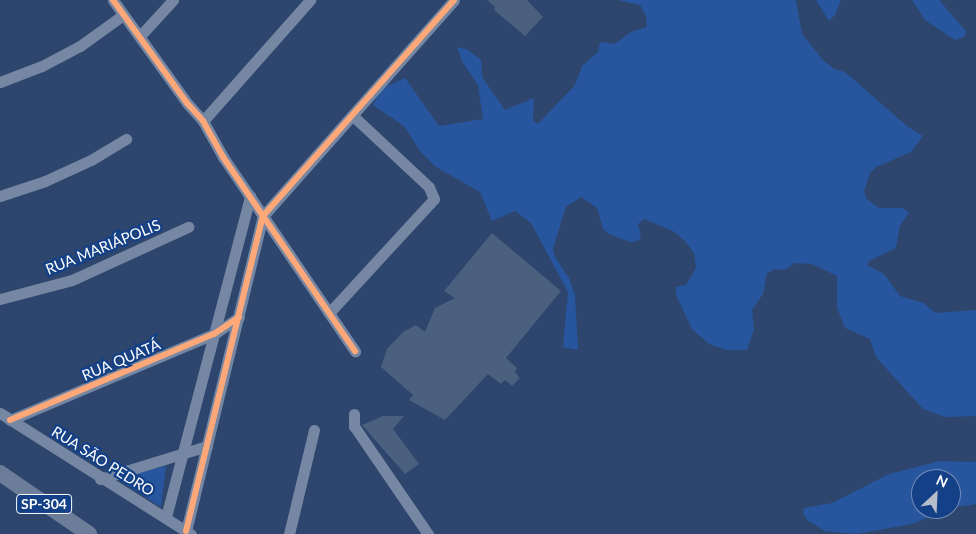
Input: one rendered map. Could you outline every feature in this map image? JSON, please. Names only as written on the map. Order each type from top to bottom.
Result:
[{"type":"highway","name":"SP-304","points":[[0,473],[89,534]]},
{"type":"street","points":[[113,0],[186,103],[203,121],[263,216],[355,351]]},
{"type":"street","points":[[140,36],[173,0]]},
{"type":"street","points":[[203,121],[310,0]]},
{"type":"street","points":[[188,532],[263,216],[450,1]]},
{"type":"street","points":[[0,82],[42,66],[80,46],[123,15]]},
{"type":"street","points":[[329,312],[434,199],[429,187],[352,115]]},
{"type":"street","points":[[0,196],[84,164],[126,139]]},
{"type":"street","points":[[166,517],[186,452],[250,196]]},
{"type":"street","name":"RUA MARIÁPOLIS","points":[[0,298],[72,280],[188,227]]},
{"type":"street","name":"RUA QUATÁ","points":[[5,417],[214,334],[239,317]]},
{"type":"street","points":[[354,414],[354,426],[428,534]]},
{"type":"street","name":"RUA SÃO PEDRO","points":[[5,417],[100,479],[188,532]]},
{"type":"street","points":[[288,534],[314,430]]},
{"type":"street","points":[[100,479],[207,446]]},
{"type":"shaded area","points":[[618,0],[796,0],[802,34],[823,60],[834,69],[845,72],[908,127],[923,136],[911,152],[876,167],[870,173],[864,191],[866,198],[879,208],[903,208],[909,213],[900,225],[896,248],[869,261],[867,265],[884,274],[900,296],[924,303],[935,313],[976,310],[976,416],[945,417],[923,409],[876,357],[870,339],[845,328],[837,308],[837,276],[812,264],[795,263],[784,270],[775,269],[767,273],[763,294],[752,310],[754,330],[747,350],[727,350],[709,344],[692,329],[676,295],[676,287],[686,285],[696,268],[694,253],[685,241],[673,231],[644,219],[638,224],[641,236],[638,241],[630,242],[609,234],[603,229],[597,208],[581,197],[566,207],[553,248],[555,257],[569,278],[575,295],[578,350],[563,347],[568,292],[531,223],[515,211],[492,221],[480,192],[436,167],[420,151],[404,126],[373,105],[381,89],[405,78],[439,126],[483,119],[478,85],[463,63],[457,47],[468,50],[481,60],[482,77],[505,110],[534,98],[533,120],[538,124],[575,85],[582,66],[598,52],[600,42],[615,44],[631,32],[647,27],[646,16],[640,5]]},
{"type":"shaded area","points":[[816,0],[841,0],[835,15],[829,21]]},
{"type":"shaded area","points":[[912,0],[939,0],[966,31],[964,37],[955,40],[925,20]]},
{"type":"shaded area","points":[[940,461],[976,462],[976,504],[961,506],[961,469],[911,469],[911,519],[925,519],[912,524],[856,534],[825,531],[807,520],[803,513],[804,508],[832,503],[889,474]]},
{"type":"shaded area","points":[[166,466],[161,507],[116,478]]},
{"type":"building","points":[[487,0],[527,0],[543,17],[525,36],[494,10],[495,7]]},
{"type":"building","points":[[492,233],[561,291],[506,358],[517,368],[515,372],[520,378],[512,386],[505,380],[501,384],[488,374],[445,420],[409,400],[413,395],[381,367],[387,349],[403,332],[416,325],[425,332],[435,308],[455,298],[444,291]]},
{"type":"building","points":[[383,416],[404,416],[393,429],[419,464],[405,474],[362,425]]},
{"type":"cycle path","points":[[113,0],[187,103],[203,121],[223,157],[355,351]]},
{"type":"cycle path","points":[[186,531],[263,216],[454,0]]},
{"type":"cycle path","points":[[10,420],[214,334],[239,317]]}]
